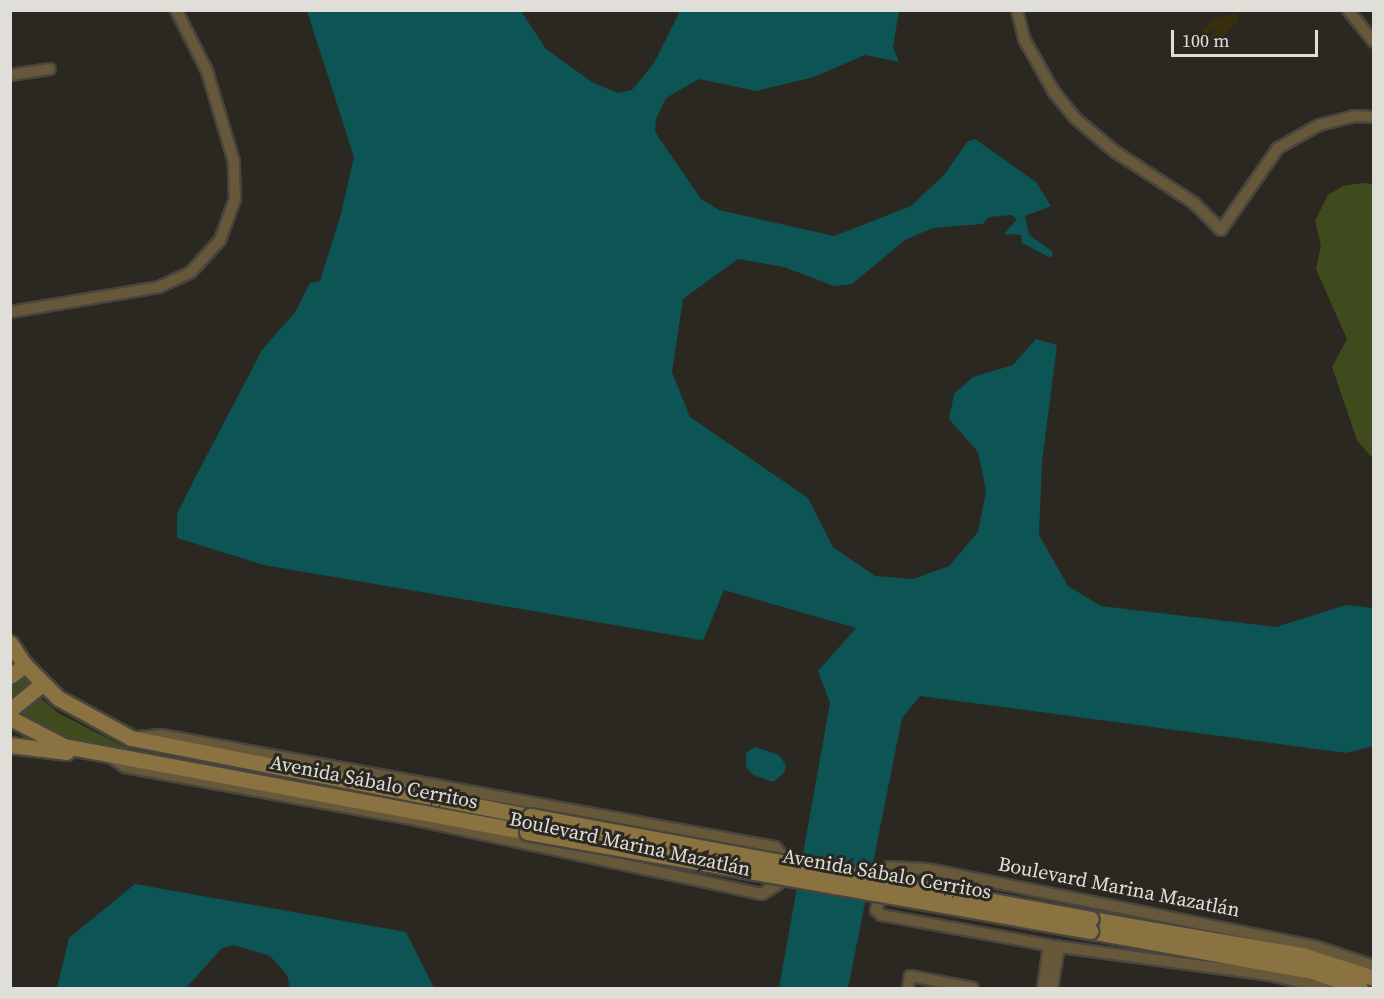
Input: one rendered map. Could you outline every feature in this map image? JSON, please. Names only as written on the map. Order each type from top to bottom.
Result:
[{"type":"main road","name":"Avenida Sábalo Cerritos","points":[[10,643],[42,684],[78,711],[131,738],[402,786],[530,816],[1091,925]]},
{"type":"main road","points":[[10,676],[25,665]]},
{"type":"main road","points":[[10,710],[42,684]]},
{"type":"main road","name":"Avenida Sábalo Cerritos","points":[[10,718],[53,742],[400,814],[527,832],[1091,925]]},
{"type":"main road","points":[[10,746],[49,752],[87,750]]},
{"type":"main road","name":"Boulevard Marina Mazatlán","points":[[1091,925],[1273,957],[1374,978]]},
{"type":"main road","name":"Boulevard Marina Mazatlán","points":[[1273,957],[1360,988]]},
{"type":"street","points":[[12,310],[159,287],[203,262],[223,235],[235,199],[234,162],[204,64],[176,10]]},
{"type":"street","points":[[1017,10],[1024,39],[1054,92],[1075,118],[1114,151],[1194,203],[1221,230],[1278,148],[1319,125],[1354,116],[1374,117]]},
{"type":"street","points":[[1348,10],[1374,42]]},
{"type":"street","points":[[10,75],[51,69]]},
{"type":"street","name":"Boulevard Marina Mazatlán","points":[[400,814],[762,894],[778,884],[785,861],[775,847],[402,786]]},
{"type":"street","name":"Boulevard Marina Mazatlán","points":[[1326,988],[1273,957],[927,869],[896,866],[885,871],[876,910],[881,915],[1054,946],[1273,957],[1374,966]]},
{"type":"street","points":[[1043,988],[1054,946]]},
{"type":"street","points":[[1052,988],[1054,946]]},
{"type":"street","points":[[908,988],[910,976],[973,988]]},
{"type":"green space","points":[[1373,184],[1373,459],[1357,440],[1332,367],[1347,339],[1316,269],[1321,245],[1315,221],[1328,195],[1343,186]]},
{"type":"green space","points":[[24,673],[34,684],[11,703],[11,684]]},
{"type":"green space","points":[[36,694],[58,713],[131,750],[130,754],[60,741],[12,715]]},
{"type":"sand","points":[[1234,13],[1238,16],[1237,22],[1223,37],[1213,41],[1210,38],[1218,26],[1206,34],[1203,31],[1210,22]]},
{"type":"water","points":[[307,11],[521,11],[546,49],[592,82],[618,93],[632,90],[654,63],[680,11],[899,11],[893,47],[899,62],[865,55],[814,77],[756,91],[699,79],[666,98],[656,119],[655,132],[701,199],[719,210],[834,236],[911,206],[945,174],[967,142],[975,139],[1036,182],[1051,206],[1025,216],[1029,235],[1053,252],[1051,258],[1022,243],[1021,235],[1004,234],[1017,219],[1011,215],[989,217],[983,224],[933,228],[905,240],[852,284],[834,286],[784,267],[738,259],[683,299],[672,372],[690,417],[808,498],[833,547],[875,576],[913,579],[949,566],[978,532],[986,491],[978,452],[949,419],[954,394],[973,377],[1013,365],[1036,339],[1057,345],[1042,462],[1039,535],[1068,586],[1101,606],[1276,627],[1346,605],[1373,608],[1373,746],[1346,753],[920,696],[902,718],[848,988],[779,988],[830,703],[818,671],[790,658],[736,646],[264,565],[177,538],[177,514],[262,350],[296,311],[310,283],[320,281],[341,214],[354,157]]},
{"type":"water","points":[[755,747],[779,755],[786,765],[784,773],[773,782],[753,775],[746,767],[746,753]]},
{"type":"water","points":[[135,884],[406,932],[434,988],[290,988],[287,975],[270,956],[234,945],[222,948],[186,988],[57,988],[69,938]]},
{"type":"pier","points":[[724,590],[856,628],[818,671],[703,641]]}]
